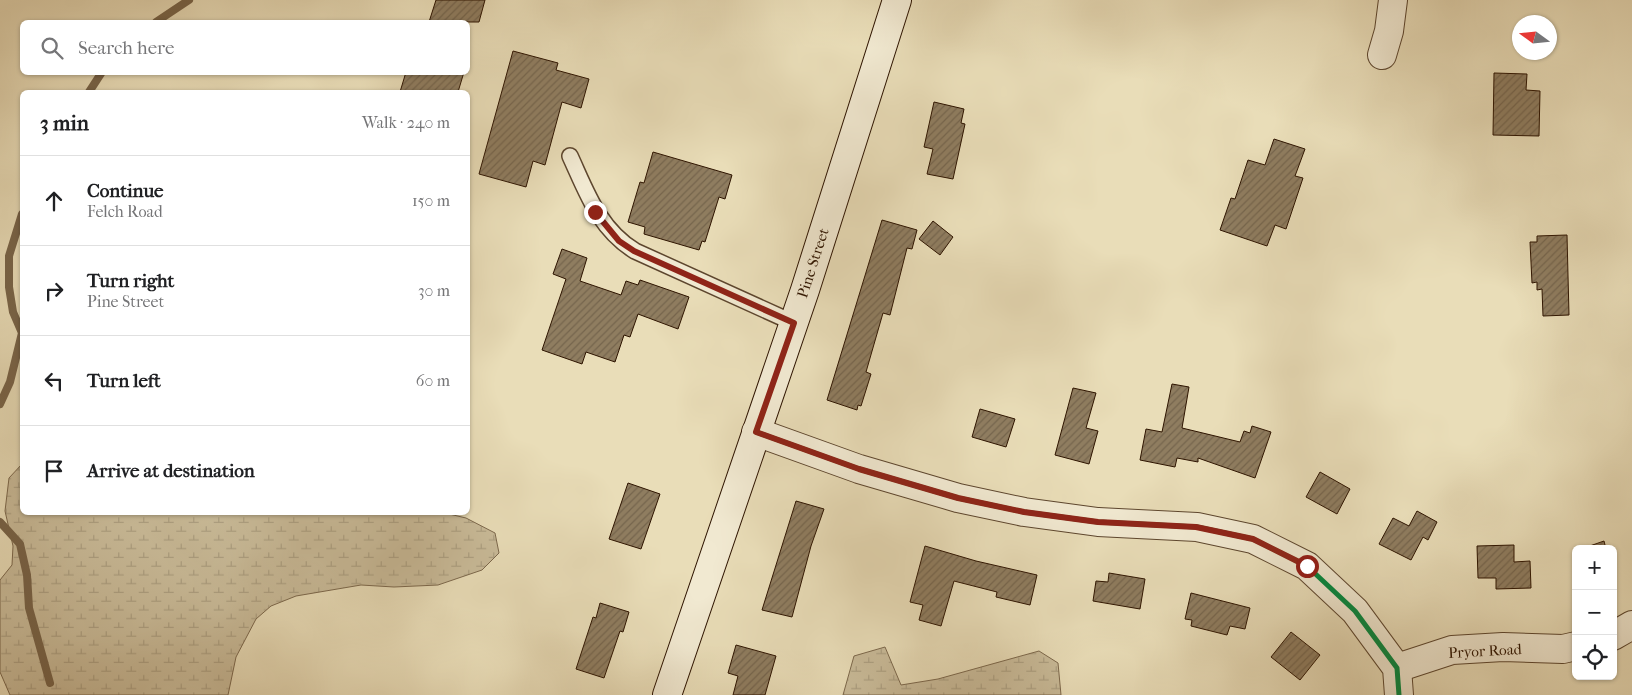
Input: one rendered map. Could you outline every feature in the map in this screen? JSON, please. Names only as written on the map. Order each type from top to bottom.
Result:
[{"type":"street","name":"Pine Street","points":[[667,695],[794,323],[897,0]]},
{"type":"street","points":[[1382,56],[1389,31],[1393,0]]},
{"type":"street","points":[[756,432],[859,469],[958,498],[1015,510],[1098,522],[1196,527],[1253,539],[1307,566],[1355,611],[1397,668],[1399,695]]},
{"type":"street","points":[[1615,635],[1632,624]]},
{"type":"street","name":"Pryor Road","points":[[1397,668],[1452,650],[1503,647],[1563,649],[1572,647]]},
{"type":"lane","points":[[570,156],[595,212],[619,241],[634,251],[794,323]]},
{"type":"green space","points":[[20,466],[20,515],[453,515],[466,518],[495,533],[499,553],[482,570],[438,585],[394,587],[361,585],[296,596],[271,606],[256,619],[236,657],[228,695],[10,695],[0,672],[0,580],[12,565],[13,546],[5,511],[9,478]]},
{"type":"green space","points":[[885,647],[901,685],[938,679],[1039,651],[1058,663],[1061,695],[843,695],[854,656]]},
{"type":"building","points":[[436,0],[485,0],[479,22],[470,22],[470,20],[430,20]]},
{"type":"building","points":[[513,51],[558,63],[556,70],[589,79],[581,108],[562,102],[545,165],[533,161],[526,187],[479,174]]},
{"type":"building","points":[[1494,73],[1527,74],[1526,90],[1540,91],[1539,136],[1493,135]]},
{"type":"building","points":[[405,75],[463,75],[459,90],[401,90]]},
{"type":"building","points":[[934,102],[964,109],[961,123],[965,124],[953,179],[927,174],[933,149],[924,147]]},
{"type":"building","points":[[1274,139],[1305,149],[1295,176],[1303,178],[1286,229],[1275,225],[1267,246],[1220,230],[1231,198],[1235,199],[1248,160],[1265,165]]},
{"type":"building","points":[[653,152],[732,175],[725,199],[719,197],[705,242],[702,241],[699,250],[644,234],[645,227],[628,222],[640,182],[644,183]]},
{"type":"building","points":[[882,220],[917,230],[912,249],[907,248],[890,315],[883,313],[866,372],[871,374],[861,406],[858,405],[857,410],[827,400]]},
{"type":"building","points":[[933,221],[953,237],[940,255],[919,239]]},
{"type":"building","points":[[1567,235],[1569,315],[1543,316],[1542,289],[1537,290],[1537,282],[1532,283],[1530,242],[1537,242],[1537,236]]},
{"type":"building","points":[[562,249],[587,258],[580,281],[621,295],[626,281],[638,285],[640,280],[689,297],[678,329],[638,314],[630,337],[624,335],[615,362],[586,352],[582,364],[542,350],[566,279],[553,274]]},
{"type":"building","points":[[1172,384],[1189,387],[1182,428],[1240,442],[1244,431],[1250,433],[1252,426],[1271,432],[1255,478],[1198,458],[1198,462],[1177,458],[1175,467],[1140,460],[1146,429],[1162,432]]},
{"type":"building","points":[[1073,388],[1096,393],[1086,428],[1098,431],[1089,464],[1055,455]]},
{"type":"building","points":[[980,409],[1015,419],[1006,447],[972,437]]},
{"type":"building","points":[[1320,472],[1350,489],[1337,514],[1306,497]]},
{"type":"building","points":[[628,483],[660,494],[641,549],[609,539]]},
{"type":"building","points":[[796,501],[824,509],[811,546],[792,617],[762,610]]},
{"type":"building","points":[[1417,511],[1437,522],[1428,540],[1423,537],[1411,560],[1379,544],[1393,518],[1409,526]]},
{"type":"building","points":[[1604,541],[1605,545],[1593,545]]},
{"type":"building","points":[[1514,545],[1514,562],[1530,561],[1531,588],[1496,589],[1496,578],[1478,578],[1477,546]]},
{"type":"building","points":[[925,546],[976,561],[1037,575],[1030,605],[996,597],[997,592],[954,581],[941,626],[919,620],[923,605],[910,602]]},
{"type":"building","points":[[1109,573],[1145,579],[1140,609],[1093,601],[1096,581],[1108,582]]},
{"type":"building","points":[[1191,593],[1250,608],[1245,629],[1230,626],[1227,635],[1191,626],[1192,620],[1185,619]]},
{"type":"building","points":[[600,603],[629,612],[623,632],[620,631],[604,678],[576,669],[593,617],[596,618]]},
{"type":"building","points":[[1291,632],[1320,655],[1300,680],[1271,657]]},
{"type":"building","points":[[736,645],[776,656],[765,695],[733,695],[738,676],[728,673]]},
{"type":"waterway","points":[[159,20],[189,0]]},
{"type":"waterway","points":[[90,90],[100,75]]},
{"type":"waterway","points":[[20,220],[9,256],[9,287],[13,312],[20,328]]},
{"type":"waterway","points":[[0,404],[10,382],[20,341]]},
{"type":"waterway","points":[[0,522],[20,544],[27,575],[29,608],[50,683]]},
{"type":"cycle path","points":[[756,432],[859,469],[958,498],[1024,512],[1098,522],[1197,527],[1253,539],[1307,566],[1355,611],[1397,668],[1399,695]]},
{"type":"route","points":[[595,212],[606,228],[619,241],[634,251],[794,323],[756,432],[859,469],[958,498],[1024,512],[1098,522],[1196,527],[1253,539],[1307,566]]}]
